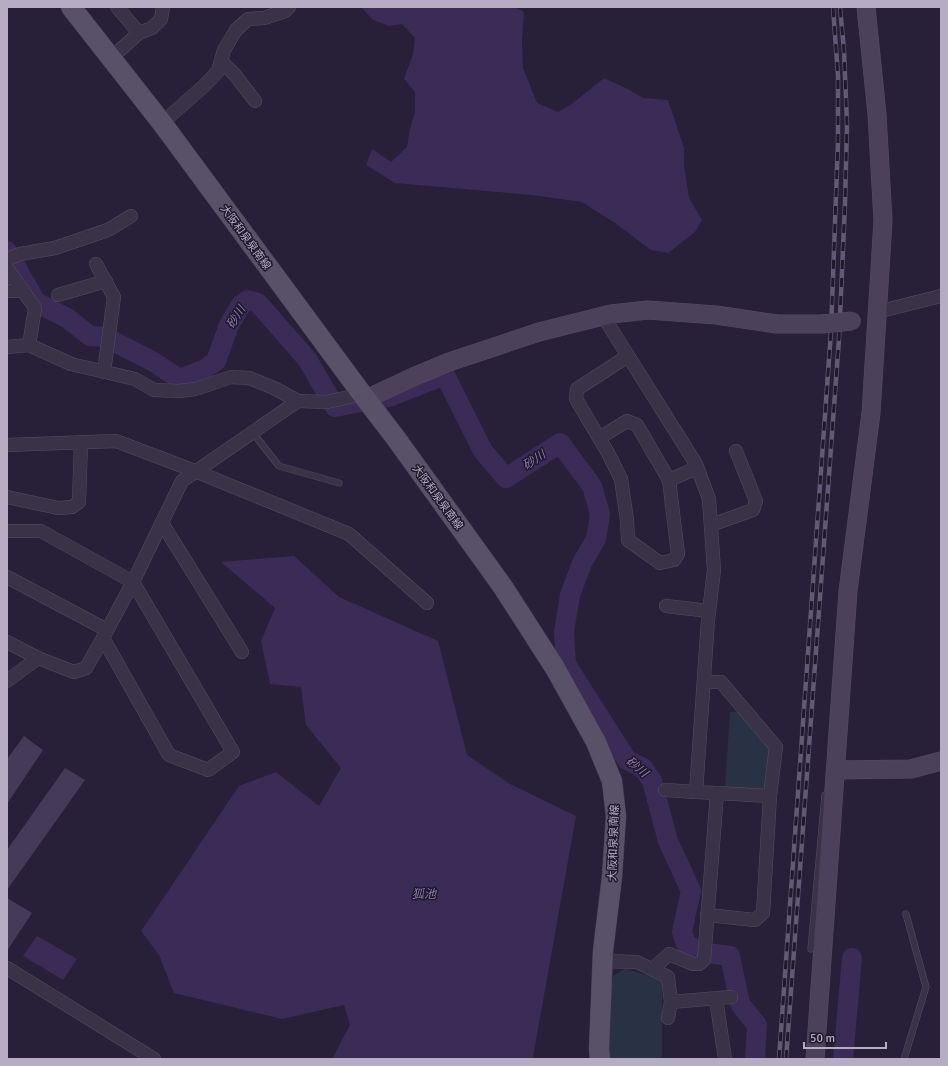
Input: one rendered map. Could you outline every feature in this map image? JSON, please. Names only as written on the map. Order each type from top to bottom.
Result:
[{"type":"main road","name":"大阪和泉泉南線","points":[[71,7],[162,123],[395,437],[503,588],[555,668],[596,742],[612,781],[616,816],[612,877],[603,961],[599,1049],[600,1059]]},
{"type":"street","points":[[117,7],[139,33]]},
{"type":"street","points":[[111,58],[139,33],[152,28],[161,19],[163,7]]},
{"type":"street","points":[[162,123],[204,86],[218,71],[224,50],[236,30],[248,19],[264,18],[285,11],[289,7]]},
{"type":"street","points":[[815,1059],[831,772],[848,591],[871,413],[883,221],[877,114],[866,7]]},
{"type":"street","points":[[221,61],[235,75],[255,100]]},
{"type":"street","points":[[7,260],[20,254],[55,248],[108,230],[131,216]]},
{"type":"street","points":[[96,264],[114,297],[104,372]]},
{"type":"street","points":[[7,268],[35,308],[29,344]]},
{"type":"street","points":[[58,295],[106,281]]},
{"type":"street","points":[[7,291],[23,291]]},
{"type":"street","points":[[7,347],[29,344],[71,364],[134,379],[154,390],[179,391],[196,389],[231,377],[249,378],[274,388],[298,401],[327,402],[364,397],[449,362],[539,332],[603,316],[648,310],[716,315],[777,324],[822,324],[852,321],[877,316],[941,296]]},
{"type":"street","points":[[603,316],[697,468],[709,499],[714,570],[709,611],[696,792]]},
{"type":"street","points":[[599,438],[627,421],[636,425],[669,480],[678,554],[674,560],[660,563],[628,540],[627,520],[621,479],[576,399],[578,389],[628,356]]},
{"type":"street","points":[[7,642],[38,658],[74,672],[86,668],[133,582],[182,481],[298,401]]},
{"type":"street","points":[[7,445],[116,440],[349,534],[427,603]]},
{"type":"street","points":[[7,497],[58,508],[72,507],[80,502],[81,442]]},
{"type":"street","points":[[711,525],[753,510],[756,501],[736,451]]},
{"type":"street","points":[[669,480],[697,468]]},
{"type":"street","points":[[162,523],[242,652]]},
{"type":"street","points":[[7,531],[41,531],[133,582],[233,752],[208,770],[169,755],[105,634],[7,577]]},
{"type":"street","points":[[666,606],[709,611]]},
{"type":"street","points":[[7,681],[38,658]]},
{"type":"street","points":[[704,682],[721,682],[776,747],[770,796],[763,913],[755,920],[707,915]]},
{"type":"street","points":[[831,772],[910,769],[941,761]]},
{"type":"street","points":[[665,790],[770,796]]},
{"type":"street","points":[[653,969],[669,954],[693,964],[700,964],[704,960],[717,792]]},
{"type":"street","points":[[603,961],[637,962],[668,977],[671,1002],[668,1018]]},
{"type":"street","points":[[7,968],[154,1059]]},
{"type":"street","points":[[671,1002],[731,997]]},
{"type":"street","points":[[716,999],[725,1059]]},
{"type":"lane","points":[[253,433],[278,466],[338,483]]},
{"type":"lane","points":[[811,949],[825,788]]},
{"type":"lane","points":[[904,1059],[926,986],[906,914]]},
{"type":"shaded area","points":[[730,712],[740,712],[770,749],[766,785],[761,790],[725,788]]},
{"type":"shaded area","points":[[625,969],[662,979],[662,1059],[609,1059],[608,1022],[613,976]]},
{"type":"water","points":[[361,7],[515,7],[524,12],[522,39],[523,68],[537,103],[558,112],[573,103],[604,78],[643,98],[668,100],[684,148],[684,165],[689,198],[702,220],[695,232],[668,253],[651,250],[615,223],[582,202],[532,195],[395,183],[366,165],[372,149],[391,162],[407,147],[415,112],[415,92],[404,79],[413,54],[415,38],[402,24],[389,26],[373,20]]},
{"type":"water","name":"狐池","points":[[294,556],[339,597],[438,641],[467,755],[510,784],[576,816],[533,1057],[531,1059],[332,1059],[350,1025],[344,1005],[282,1019],[174,993],[159,955],[141,931],[239,786],[276,772],[319,806],[341,768],[306,725],[301,687],[270,684],[261,641],[275,608],[221,562]]},
{"type":"water","points":[[37,936],[77,959],[63,980],[23,956]]},
{"type":"building","points":[[24,736],[43,750],[7,804],[7,759]]},
{"type":"building","points":[[65,768],[85,780],[7,890],[7,850]]},
{"type":"building","points":[[7,898],[32,913],[7,951]]},
{"type":"waterway","name":"砂川","points":[[7,251],[36,302],[67,318],[90,336],[105,337],[154,362],[179,379],[205,369],[216,361],[229,325],[241,305],[248,300],[258,303],[307,359],[335,407],[389,397],[445,375],[483,451],[506,478],[560,443],[592,486],[600,514],[596,539],[582,563],[570,595],[564,632],[566,664],[627,760],[643,768],[652,781],[668,841],[691,891],[682,932],[686,944],[700,952],[730,956],[740,1004],[757,1025],[755,1059]]},
{"type":"waterway","name":"砂川","points":[[843,1059],[852,958]]},
{"type":"railway","points":[[779,1059],[831,331],[838,142],[838,76],[833,7]]},
{"type":"railway","points":[[786,1059],[839,339],[847,124],[844,51],[840,7]]}]
